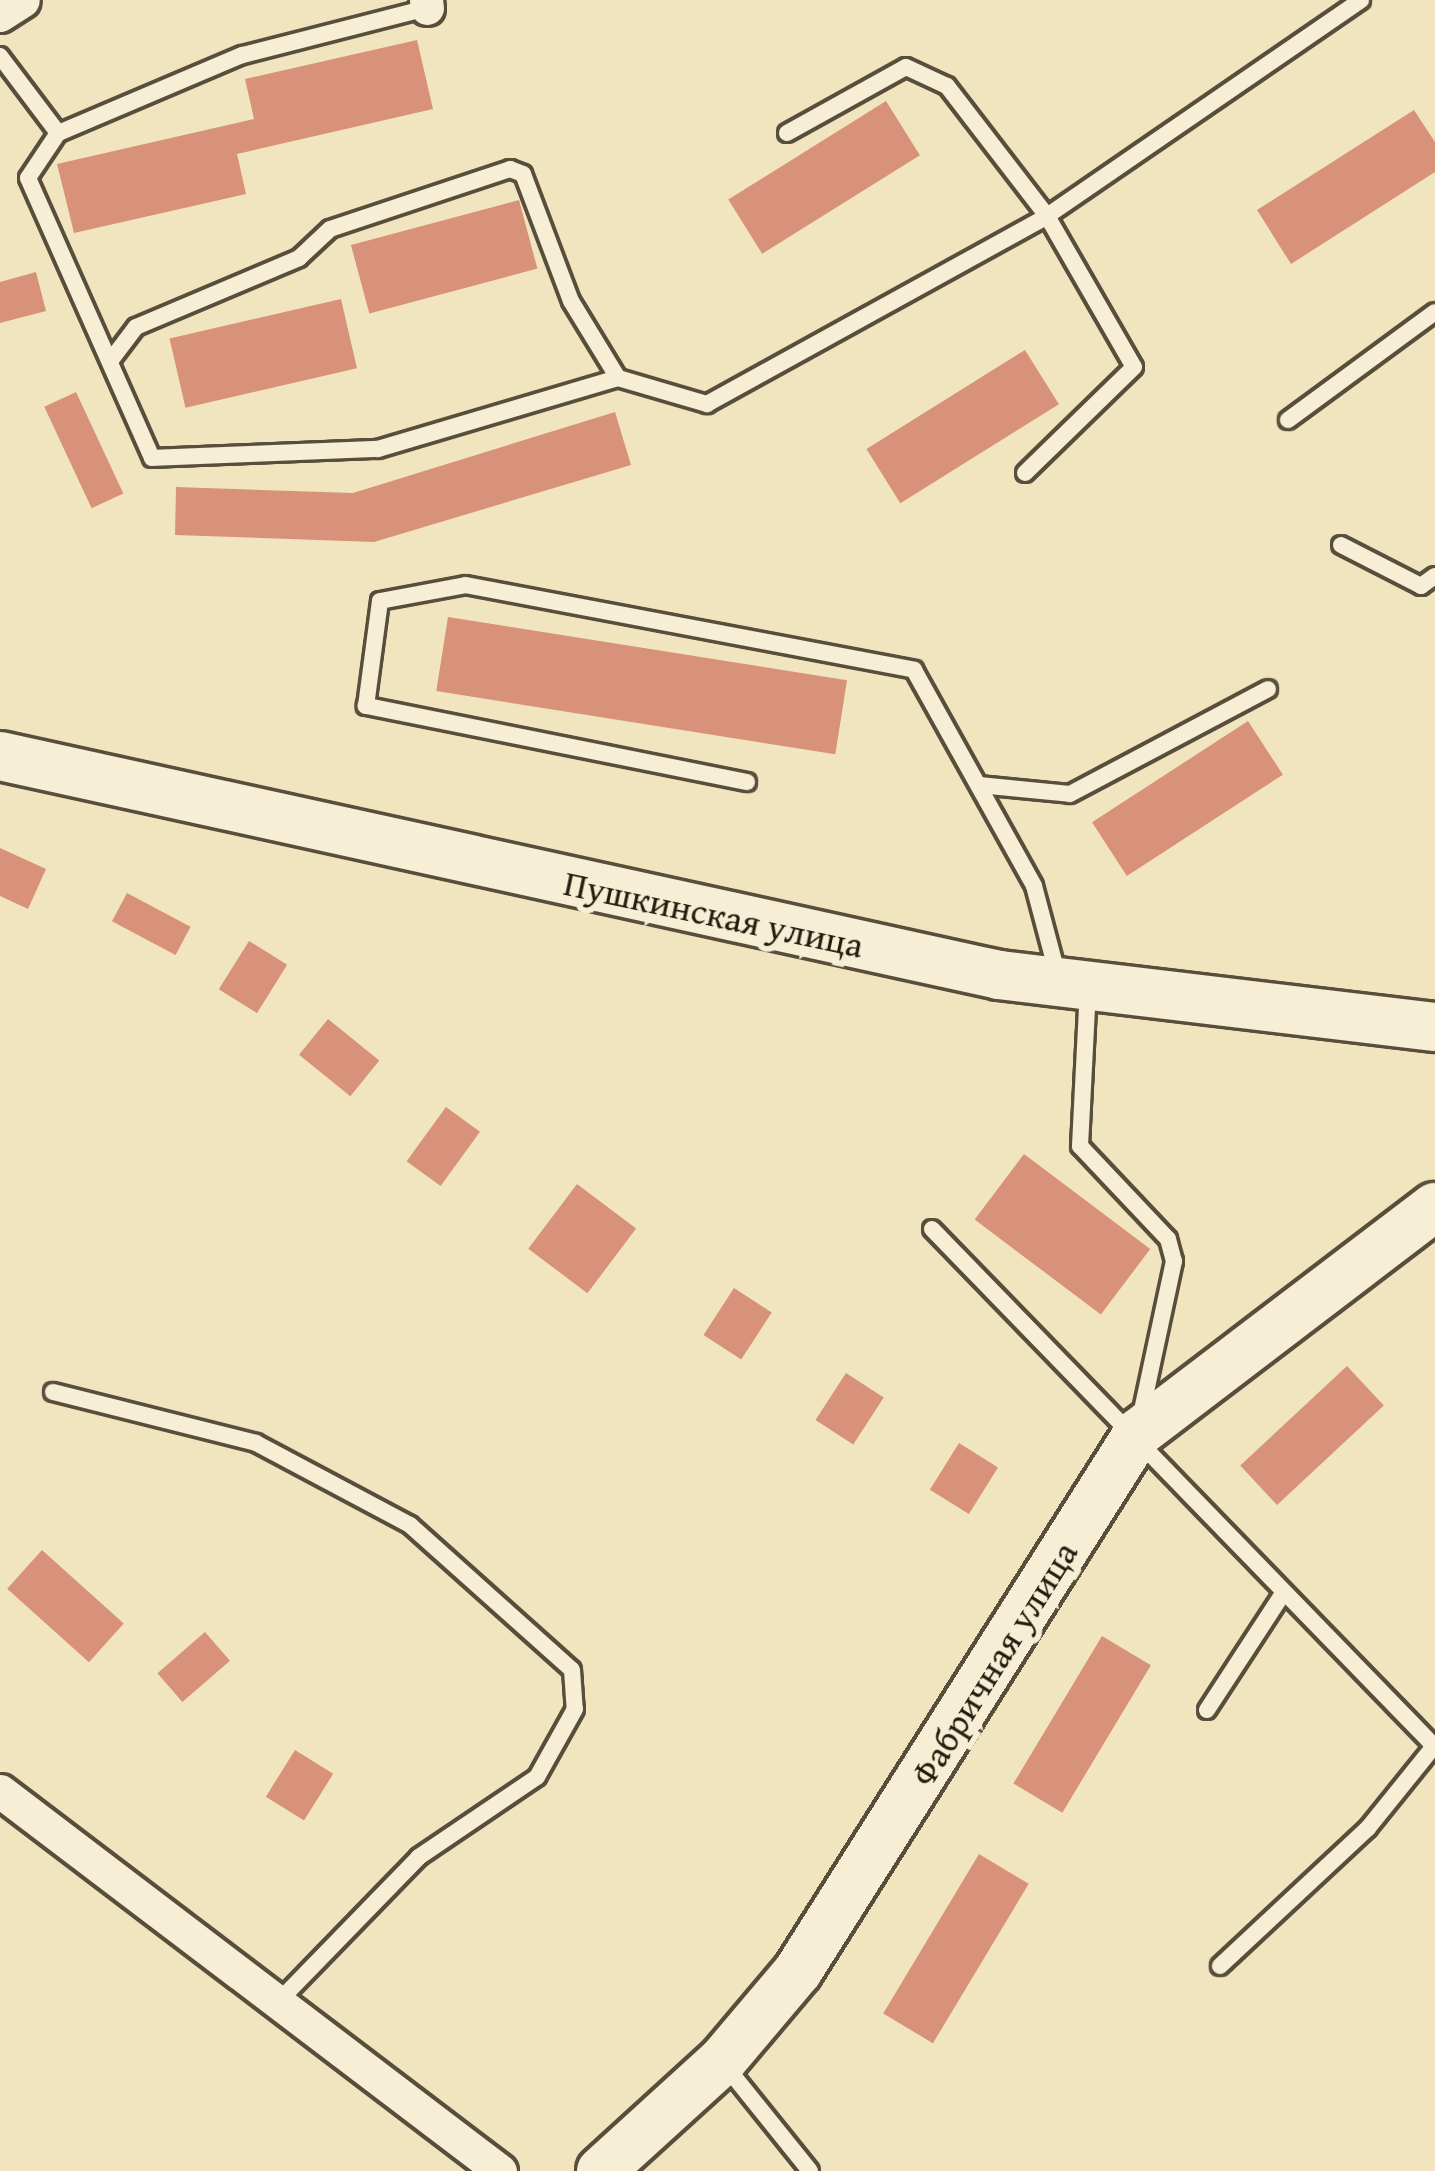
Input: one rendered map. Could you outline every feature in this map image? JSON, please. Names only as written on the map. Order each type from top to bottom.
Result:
[{"type":"main road","name":"Пушкинская улица","points":[[0,756],[1074,985],[1435,1027]]},
{"type":"main road","name":"Фабричная улица","points":[[601,2171],[722,2061],[798,1971],[1138,1432],[1435,1207]]},
{"type":"street","points":[[0,15],[23,0]]},
{"type":"street","points":[[0,1791],[500,2171]]},
{"type":"lane","points":[[426,4],[242,56],[58,133],[28,178],[152,458],[378,449],[618,378],[707,404],[1047,216],[1361,0]]},
{"type":"lane","points":[[0,56],[58,133]]},
{"type":"lane","points":[[788,133],[906,68],[947,86],[1047,216],[1134,367],[1025,473]]},
{"type":"lane","points":[[111,360],[136,327],[299,258],[330,229],[510,169],[523,174],[571,301],[618,378]]},
{"type":"lane","points":[[1288,420],[1435,312]]},
{"type":"lane","points":[[1342,544],[1420,586],[1435,576]]},
{"type":"lane","points":[[747,782],[366,706],[380,601],[466,585],[914,670],[1034,886],[1074,985],[1081,1146],[1168,1239],[1174,1261],[1138,1432]]},
{"type":"lane","points":[[979,785],[1070,794],[1268,689]]},
{"type":"lane","points":[[932,1229],[1138,1432],[1284,1592],[1435,1746],[1368,1828],[1220,1966]]},
{"type":"lane","points":[[53,1392],[256,1443],[410,1525],[572,1670],[575,1709],[537,1777],[419,1857],[277,2004]]},
{"type":"lane","points":[[1207,1710],[1284,1592]]},
{"type":"lane","points":[[722,2061],[810,2171]]},
{"type":"building","points":[[417,40],[433,109],[237,154],[246,194],[74,233],[57,164],[254,119],[245,79]]},
{"type":"building","points":[[886,101],[920,155],[762,254],[728,200]]},
{"type":"building","points":[[1414,110],[1435,142],[1435,172],[1291,264],[1257,210]]},
{"type":"building","points":[[519,200],[537,269],[369,314],[351,245]]},
{"type":"building","points":[[36,272],[46,311],[0,323],[0,282]]},
{"type":"building","points":[[341,299],[357,368],[185,408],[170,339]]},
{"type":"building","points":[[1025,350],[1059,404],[900,503],[866,449]]},
{"type":"building","points":[[76,392],[123,494],[92,508],[44,407]]},
{"type":"building","points":[[615,412],[631,465],[374,542],[175,535],[176,487],[353,493]]},
{"type":"building","points":[[448,617],[847,680],[835,754],[436,691]]},
{"type":"building","points":[[1248,721],[1283,775],[1127,876],[1092,822]]},
{"type":"building","points":[[0,848],[46,869],[28,909],[0,896]]},
{"type":"building","points":[[127,893],[191,927],[176,955],[112,921]]},
{"type":"building","points":[[249,941],[287,965],[257,1013],[219,989]]},
{"type":"building","points":[[328,1019],[379,1061],[350,1096],[299,1055]]},
{"type":"building","points":[[446,1107],[480,1132],[441,1186],[407,1161]]},
{"type":"building","points":[[1024,1154],[1150,1249],[1101,1315],[975,1219]]},
{"type":"building","points":[[577,1184],[636,1229],[587,1293],[528,1249]]},
{"type":"building","points":[[734,1288],[772,1313],[741,1359],[704,1335]]},
{"type":"building","points":[[1347,1366],[1384,1405],[1277,1505],[1240,1466]]},
{"type":"building","points":[[846,1373],[884,1398],[853,1444],[816,1420]]},
{"type":"building","points":[[959,1443],[998,1467],[969,1514],[930,1490]]},
{"type":"building","points":[[42,1550],[124,1624],[89,1662],[7,1589]]},
{"type":"building","points":[[205,1632],[230,1661],[182,1702],[157,1673]]},
{"type":"building","points":[[1102,1636],[1151,1665],[1062,1813],[1013,1783]]},
{"type":"building","points":[[295,1750],[333,1774],[304,1820],[266,1797]]},
{"type":"building","points":[[979,1854],[1029,1884],[933,2043],[883,2013]]}]
